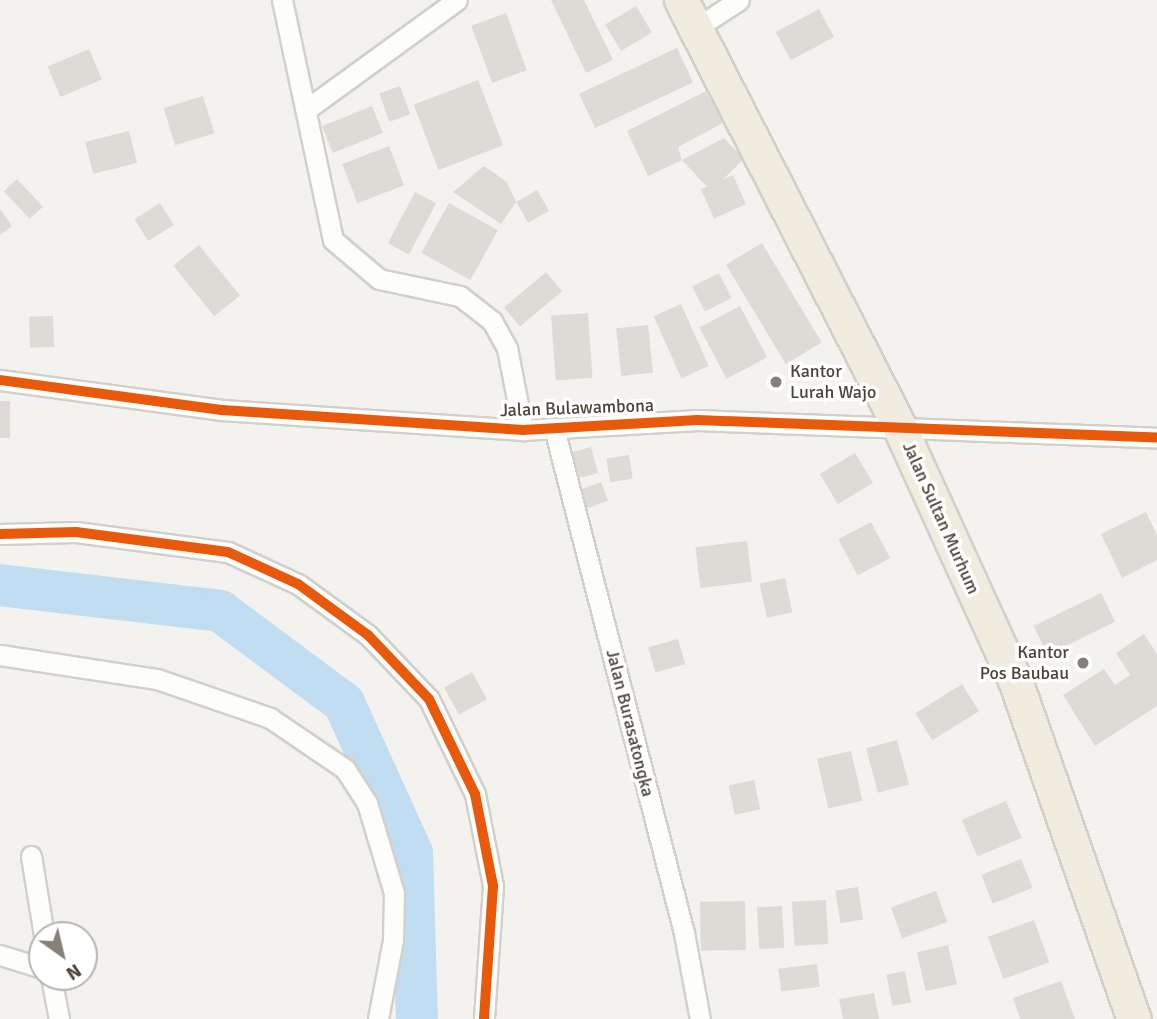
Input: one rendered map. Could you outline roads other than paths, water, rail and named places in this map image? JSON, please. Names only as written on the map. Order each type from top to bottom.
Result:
[{"type":"highway","name":"Jalan Sultan Murhum","points":[[689,14],[900,428],[1015,680],[1134,1019]]},
{"type":"street","points":[[282,0],[307,110],[311,155],[333,240],[379,279],[460,296],[492,321],[507,348],[523,430]]},
{"type":"street","points":[[307,110],[457,0]]},
{"type":"street","points":[[689,14],[738,0]]},
{"type":"street","name":"Jalan Bulawambona","points":[[0,380],[222,410],[523,430],[698,420],[1157,438]]},
{"type":"street","name":"Jalan Burasatongka","points":[[554,428],[684,933],[700,1019]]},
{"type":"street","points":[[0,534],[76,532],[228,552],[298,583],[368,635],[429,699],[475,794],[493,886],[484,1019]]},
{"type":"street","points":[[0,655],[157,679],[270,718],[345,769],[367,803],[394,894],[393,940],[378,1019]]},
{"type":"street","points":[[31,856],[42,921]]},
{"type":"street","points":[[0,956],[28,964]]},
{"type":"street","points":[[54,991],[59,1019]]},
{"type":"waterway","points":[[0,585],[220,611],[344,703],[412,853],[417,1019]]},
{"type":"place","name":"Kantor Lurah Wajo","points":[[776,382]]},
{"type":"place","name":"Kantor Pos Baubau","points":[[1083,663]]}]
